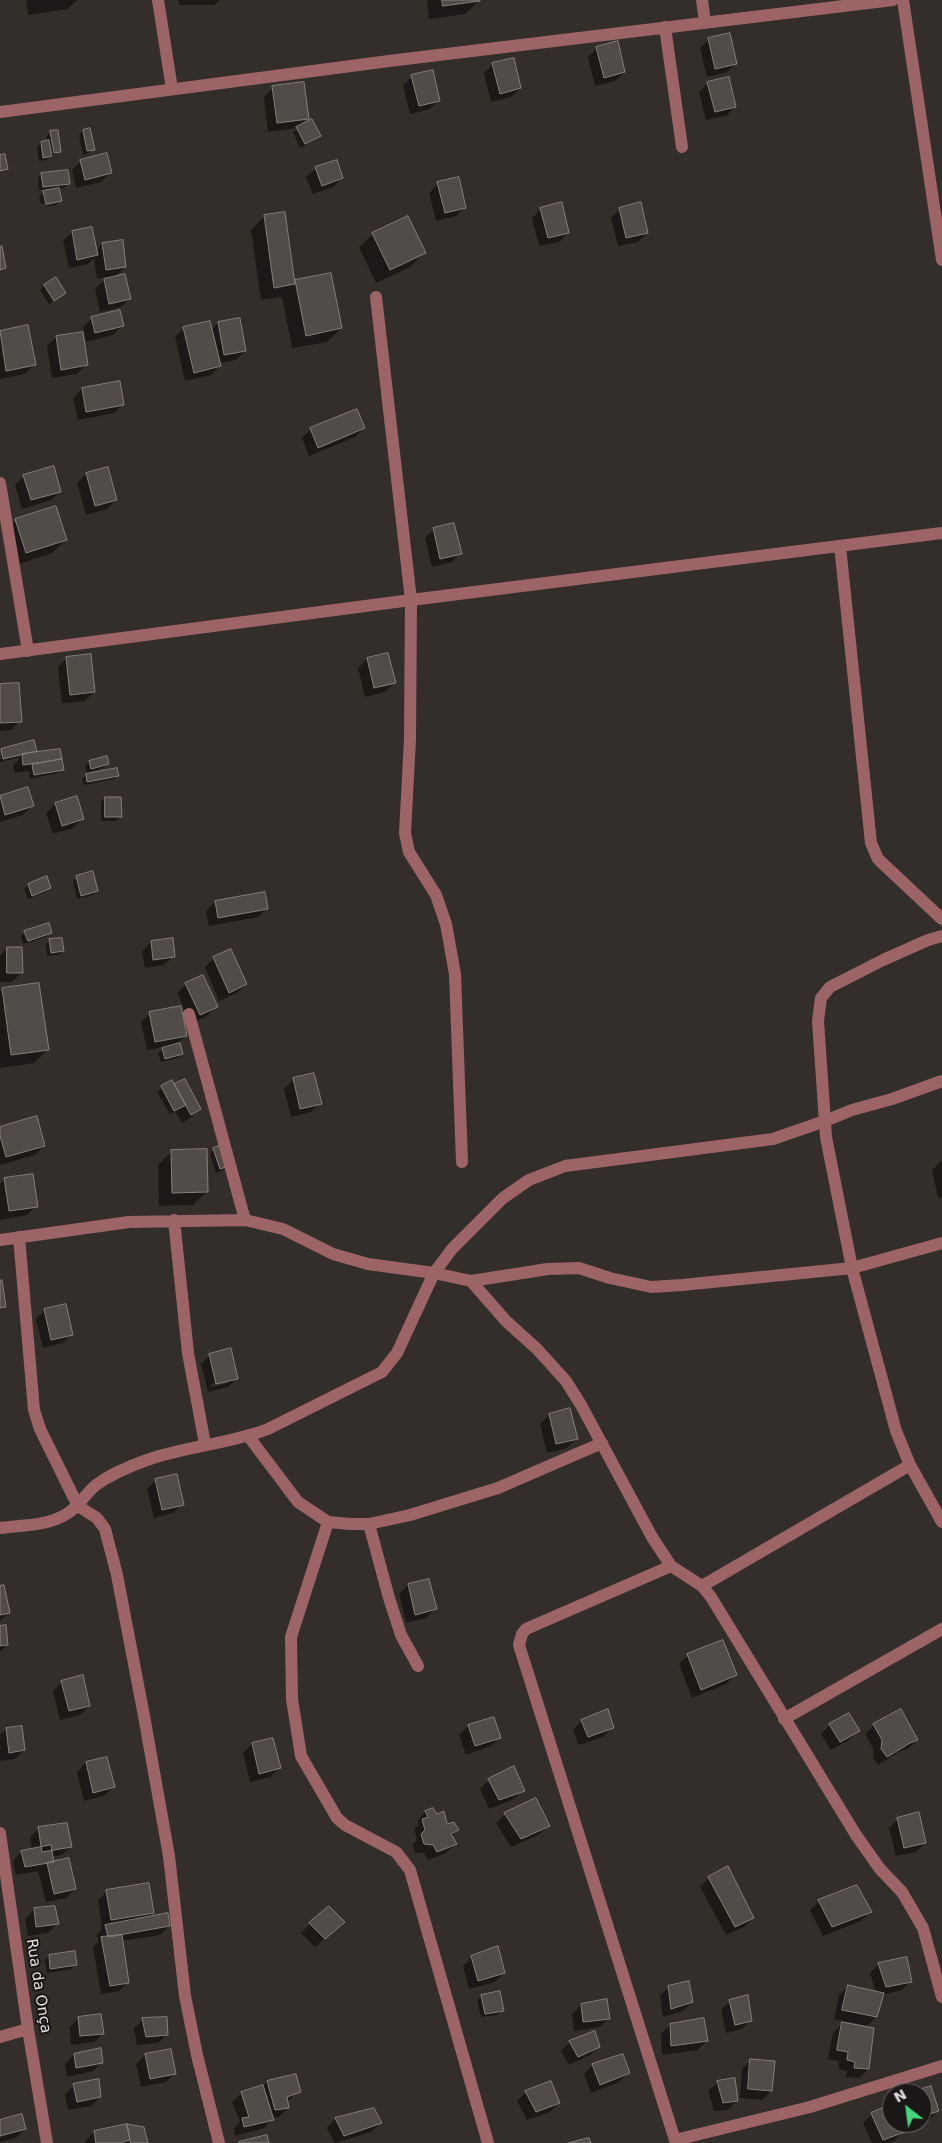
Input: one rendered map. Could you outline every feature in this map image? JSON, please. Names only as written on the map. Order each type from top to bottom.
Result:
[{"type":"street","points":[[158,0],[172,89]]},
{"type":"street","points":[[702,0],[705,22]]},
{"type":"street","points":[[0,112],[665,27],[893,0]]},
{"type":"street","points":[[902,0],[942,260]]},
{"type":"street","points":[[665,27],[682,147]]},
{"type":"street","points":[[376,297],[411,600],[410,739],[405,833],[409,852],[436,895],[446,924],[455,974],[462,1162]]},
{"type":"street","points":[[0,483],[28,651]]},
{"type":"street","points":[[0,654],[942,533]]},
{"type":"street","points":[[840,546],[871,843],[878,859],[942,919]]},
{"type":"street","points":[[942,936],[928,940],[830,987],[821,998],[818,1021],[826,1137],[852,1268],[896,1431],[910,1465],[942,1522]]},
{"type":"street","points":[[189,1014],[230,1159],[244,1220]]},
{"type":"street","points":[[0,1528],[48,1522],[64,1516],[78,1506],[96,1486],[122,1470],[147,1460],[205,1444],[249,1437],[382,1372],[397,1353],[434,1274],[452,1249],[502,1198],[529,1180],[565,1166],[765,1141],[942,1081]]},
{"type":"street","points":[[174,1220],[188,1353],[205,1444]]},
{"type":"street","points":[[0,1240],[129,1222],[244,1220],[283,1229],[326,1251],[368,1264],[472,1281],[548,1269],[579,1268],[610,1278],[652,1287],[682,1286],[852,1268],[942,1243]]},
{"type":"street","points":[[19,1236],[34,1410],[40,1429],[78,1506],[97,1518],[105,1529],[117,1575],[169,1856],[185,1996],[197,2055],[219,2143]]},
{"type":"street","points":[[472,1281],[506,1321],[537,1349],[566,1381],[602,1443],[652,1537],[671,1566],[702,1586],[711,1597],[856,1835],[880,1869],[902,1892],[923,1928],[942,1997]]},
{"type":"street","points":[[249,1437],[298,1502],[328,1522],[369,1524],[410,1515],[498,1488],[602,1443]]},
{"type":"street","points":[[702,1586],[910,1465]]},
{"type":"street","points":[[328,1522],[291,1638],[292,1699],[301,1756],[337,1818],[345,1825],[396,1852],[410,1870],[488,2143]]},
{"type":"street","points":[[369,1524],[401,1635],[418,1666]]},
{"type":"street","points":[[671,1566],[526,1629],[522,1634],[519,1645],[676,2141],[810,2107],[942,2066]]},
{"type":"street","points":[[784,1719],[942,1629]]},
{"type":"street","name":"Rua da Onça","points":[[0,1833],[28,2029],[47,2143]]},
{"type":"street","points":[[0,2037],[28,2029]]},
{"type":"building","points":[[442,0],[480,0],[480,1],[443,6]]},
{"type":"building","points":[[730,33],[737,64],[715,69],[708,38]]},
{"type":"building","points":[[618,41],[625,72],[604,78],[596,47]]},
{"type":"building","points":[[514,58],[521,88],[500,94],[492,63]]},
{"type":"building","points":[[433,70],[440,101],[419,106],[411,75]]},
{"type":"building","points":[[729,77],[736,107],[715,112],[707,82]]},
{"type":"building","points":[[304,82],[309,119],[277,123],[272,86]]},
{"type":"building","points":[[312,119],[321,136],[305,144],[296,127]]},
{"type":"building","points":[[90,128],[95,150],[87,151],[83,130]]},
{"type":"building","points":[[58,130],[61,152],[54,153],[50,131]]},
{"type":"building","points":[[49,140],[52,156],[43,158],[41,142]]},
{"type":"building","points":[[107,153],[112,173],[85,180],[80,160]]},
{"type":"building","points":[[5,154],[8,169],[0,171],[0,155]]},
{"type":"building","points":[[337,160],[343,178],[322,186],[315,167]]},
{"type":"building","points":[[68,170],[70,184],[43,187],[41,173]]},
{"type":"building","points":[[459,177],[466,208],[445,213],[437,182]]},
{"type":"building","points":[[59,188],[62,201],[46,204],[43,191]]},
{"type":"building","points":[[562,202],[569,233],[548,238],[540,208]]},
{"type":"building","points":[[641,202],[648,233],[626,238],[619,208]]},
{"type":"building","points":[[285,212],[295,284],[274,288],[264,215]]},
{"type":"building","points":[[408,216],[426,253],[390,270],[372,233]]},
{"type":"building","points":[[92,227],[98,255],[77,260],[72,231]]},
{"type":"building","points":[[123,240],[126,267],[106,270],[102,243]]},
{"type":"building","points":[[2,246],[6,268],[0,270],[0,247]]},
{"type":"building","points":[[331,273],[342,328],[306,336],[295,280]]},
{"type":"building","points":[[125,274],[131,299],[109,304],[104,279]]},
{"type":"building","points":[[56,277],[66,293],[54,301],[44,285]]},
{"type":"building","points":[[120,310],[124,326],[95,333],[91,317]]},
{"type":"building","points":[[240,318],[246,351],[224,355],[218,322]]},
{"type":"building","points":[[210,321],[221,366],[194,373],[183,327]]},
{"type":"building","points":[[28,325],[36,365],[6,371],[0,331]]},
{"type":"building","points":[[83,332],[88,365],[61,370],[56,336]]},
{"type":"building","points":[[120,381],[124,405],[86,412],[82,388]]},
{"type":"building","points":[[357,409],[365,428],[318,448],[310,428]]},
{"type":"building","points":[[54,466],[61,492],[31,500],[23,475]]},
{"type":"building","points":[[108,467],[117,500],[95,506],[86,473]]},
{"type":"building","points":[[56,506],[67,540],[26,553],[15,519]]},
{"type":"building","points":[[454,523],[462,554],[440,559],[433,528]]},
{"type":"building","points":[[388,653],[396,683],[374,688],[367,658]]},
{"type":"building","points":[[91,654],[95,692],[70,695],[66,657]]},
{"type":"building","points":[[19,683],[22,722],[0,723],[0,684]]},
{"type":"building","points":[[34,740],[37,751],[3,759],[1,749]]},
{"type":"building","points":[[60,749],[62,759],[23,765],[22,754]]},
{"type":"building","points":[[107,756],[109,764],[91,769],[89,761]]},
{"type":"building","points":[[62,759],[64,770],[34,775],[32,765]]},
{"type":"building","points":[[117,768],[119,776],[87,782],[86,774]]},
{"type":"building","points":[[28,787],[34,806],[5,815],[0,796]]},
{"type":"building","points":[[77,796],[84,819],[62,826],[55,803]]},
{"type":"building","points":[[105,797],[121,797],[122,817],[105,817]]},
{"type":"building","points":[[93,871],[98,891],[81,896],[76,876]]},
{"type":"building","points":[[47,876],[51,888],[32,896],[28,884]]},
{"type":"building","points":[[265,892],[268,909],[218,918],[215,901]]},
{"type":"building","points":[[49,923],[52,933],[28,941],[24,931]]},
{"type":"building","points":[[62,938],[64,951],[51,953],[49,939]]},
{"type":"building","points":[[173,938],[175,957],[153,960],[151,941]]},
{"type":"building","points":[[7,947],[22,947],[23,973],[7,973]]},
{"type":"building","points":[[231,949],[247,984],[229,993],[213,957]]},
{"type":"building","points":[[203,975],[218,1007],[200,1015],[185,983]]},
{"type":"building","points":[[39,983],[49,1050],[11,1055],[2,988]]},
{"type":"building","points":[[181,1006],[187,1036],[155,1042],[149,1012]]},
{"type":"building","points":[[180,1043],[183,1054],[165,1059],[162,1048]]},
{"type":"building","points":[[314,1073],[322,1104],[300,1109],[293,1078]]},
{"type":"building","points":[[185,1079],[201,1109],[191,1115],[174,1084]]},
{"type":"building","points":[[172,1080],[186,1105],[174,1111],[161,1086]]},
{"type":"building","points":[[37,1116],[45,1146],[6,1157],[0,1136],[0,1127]]},
{"type":"building","points":[[222,1145],[229,1166],[220,1169],[213,1148]]},
{"type":"building","points":[[207,1149],[208,1192],[172,1193],[171,1150]]},
{"type":"building","points":[[33,1174],[38,1207],[9,1211],[4,1178]]},
{"type":"building","points":[[2,1280],[6,1307],[0,1308],[0,1281]]},
{"type":"building","points":[[66,1304],[73,1335],[51,1340],[44,1309]]},
{"type":"building","points":[[231,1348],[238,1379],[216,1384],[209,1354]]},
{"type":"building","points":[[570,1408],[578,1439],[556,1444],[549,1414]]},
{"type":"building","points":[[177,1474],[184,1505],[162,1510],[155,1479]]},
{"type":"building","points":[[429,1579],[437,1609],[415,1615],[408,1584]]},
{"type":"building","points":[[4,1585],[10,1613],[0,1615],[0,1586]]},
{"type":"building","points":[[6,1625],[8,1645],[0,1646],[0,1626]]},
{"type":"building","points":[[723,1640],[737,1675],[701,1690],[687,1654]]},
{"type":"building","points":[[83,1675],[90,1706],[69,1711],[61,1681]]},
{"type":"building","points":[[608,1709],[614,1728],[588,1737],[581,1720]]},
{"type":"building","points":[[901,1709],[918,1740],[887,1757],[881,1749],[882,1740],[873,1724]]},
{"type":"building","points":[[849,1713],[860,1731],[840,1742],[829,1724]]},
{"type":"building","points":[[494,1717],[501,1738],[475,1746],[468,1725]]},
{"type":"building","points":[[22,1726],[25,1750],[9,1753],[6,1728]]},
{"type":"building","points":[[273,1738],[281,1768],[259,1774],[252,1743]]},
{"type":"building","points":[[107,1757],[115,1787],[93,1793],[86,1762]]},
{"type":"building","points":[[514,1766],[525,1791],[499,1800],[488,1779]]},
{"type":"building","points":[[536,1798],[550,1826],[521,1839],[504,1813]]},
{"type":"building","points":[[433,1808],[437,1814],[444,1811],[447,1824],[454,1822],[459,1830],[451,1834],[457,1844],[437,1852],[433,1845],[424,1844],[421,1834],[425,1830],[422,1819],[428,1817],[425,1811]]},
{"type":"building","points":[[919,1812],[926,1843],[904,1848],[897,1818]]},
{"type":"building","points":[[67,1823],[72,1847],[42,1852],[38,1827]]},
{"type":"building","points":[[51,1845],[54,1862],[25,1867],[21,1851]]},
{"type":"building","points":[[69,1858],[76,1889],[54,1894],[47,1863]]},
{"type":"building","points":[[728,1866],[754,1918],[735,1927],[708,1877]]},
{"type":"building","points":[[149,1883],[154,1913],[111,1920],[106,1890]]},
{"type":"building","points":[[857,1885],[872,1912],[832,1927],[818,1900]]},
{"type":"building","points":[[55,1906],[59,1924],[36,1927],[34,1908]]},
{"type":"building","points":[[329,1906],[345,1922],[325,1939],[309,1923]]},
{"type":"building","points":[[168,1913],[170,1926],[108,1937],[105,1925]]},
{"type":"building","points":[[122,1935],[129,1983],[110,1986],[101,1937]]},
{"type":"building","points":[[498,1946],[505,1973],[478,1981],[471,1956]]},
{"type":"building","points":[[75,1951],[77,1965],[50,1969],[49,1955]]},
{"type":"building","points":[[907,1957],[912,1982],[886,1987],[878,1963]]},
{"type":"building","points":[[689,1981],[693,2002],[671,2009],[668,1986]]},
{"type":"building","points":[[848,1985],[884,1993],[877,2017],[842,2010]]},
{"type":"building","points":[[500,1991],[504,2011],[485,2014],[481,1995]]},
{"type":"building","points":[[748,1995],[752,2021],[735,2025],[729,2000]]},
{"type":"building","points":[[607,1999],[610,2019],[583,2022],[581,2004]]},
{"type":"building","points":[[101,2014],[104,2034],[80,2036],[78,2017]]},
{"type":"building","points":[[167,2017],[168,2035],[146,2037],[142,2018]]},
{"type":"building","points":[[704,2018],[708,2041],[671,2046],[670,2024]]},
{"type":"building","points":[[842,2022],[874,2028],[869,2069],[854,2068],[855,2062],[847,2060],[848,2052],[837,2050]]},
{"type":"building","points":[[595,2031],[600,2047],[578,2057],[569,2041]]},
{"type":"building","points":[[101,2048],[103,2063],[76,2068],[74,2054]]},
{"type":"building","points":[[171,2049],[176,2074],[150,2079],[145,2054]]},
{"type":"building","points":[[623,2054],[630,2073],[600,2085],[592,2064]]},
{"type":"building","points":[[750,2059],[775,2061],[772,2091],[748,2089]]},
{"type":"building","points":[[296,2074],[301,2092],[287,2097],[289,2108],[275,2110],[267,2081]]},
{"type":"building","points":[[735,2078],[738,2101],[723,2103],[717,2081]]},
{"type":"building","points":[[99,2079],[101,2097],[77,2102],[73,2084]]},
{"type":"building","points":[[551,2081],[560,2103],[536,2112],[525,2091]]},
{"type":"building","points":[[263,2085],[274,2120],[244,2127],[242,2118],[249,2117],[241,2092]]},
{"type":"building","points":[[932,2089],[939,2111],[932,2113]]},
{"type":"building","points":[[374,2108],[382,2123],[344,2136],[335,2118]]},
{"type":"building","points":[[882,2108],[882,2133],[902,2133],[883,2140],[871,2113]]},
{"type":"building","points":[[22,2114],[26,2129],[0,2136],[0,2120]]},
{"type":"building","points":[[127,2124],[144,2127],[148,2143],[131,2143]]},
{"type":"building","points":[[127,2124],[130,2140],[119,2143],[96,2143],[94,2131]]},
{"type":"building","points":[[267,2135],[269,2143],[239,2143],[239,2142]]},
{"type":"building","points":[[589,2138],[591,2143],[568,2143]]}]
